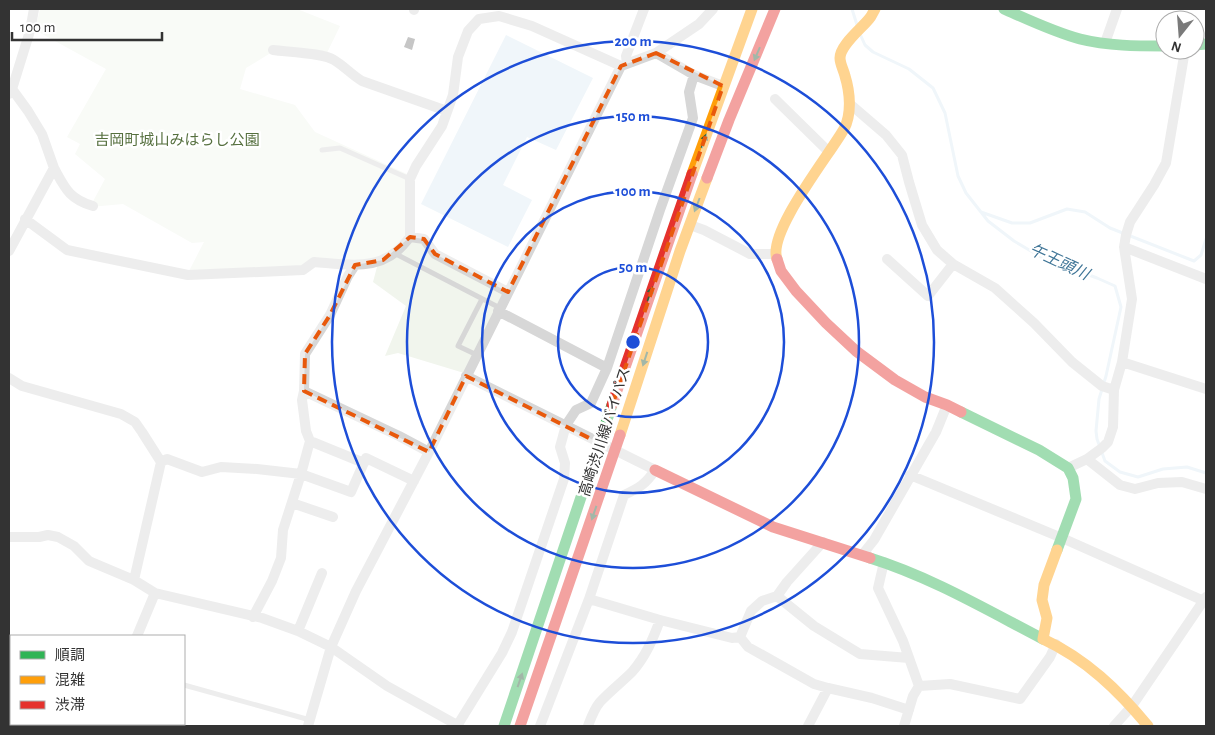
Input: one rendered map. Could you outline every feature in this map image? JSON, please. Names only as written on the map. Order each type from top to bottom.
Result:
[{"type":"street","points":[[34,9],[30,31],[10,92],[28,111],[42,134],[54,168],[66,189],[73,197],[93,206]]},
{"type":"street","points":[[309,723],[331,647],[356,591],[429,452],[499,309],[624,65],[644,9]]},
{"type":"street","points":[[25,219],[67,250],[188,275],[302,270],[314,262],[355,265],[383,260],[394,254],[410,237],[410,179],[416,166],[442,126],[453,95],[458,57],[468,31],[479,19],[499,16],[532,26],[624,65],[656,54],[699,24],[713,9]]},
{"type":"street","name":"高崎渋川線バイパス","points":[[504,726],[599,443],[723,86],[752,9]]},
{"type":"street","name":"高崎渋川線バイパス","points":[[520,726],[615,451],[677,260],[729,120],[776,9]]},
{"type":"street","points":[[875,9],[870,18],[845,46],[840,57],[847,82],[850,104],[845,127],[802,192],[781,230],[776,254],[781,271],[796,291],[826,323],[856,351],[895,380],[925,397],[947,405],[1039,450],[1068,468],[1073,478],[1076,498],[1044,585],[1042,600],[1047,618],[1044,639]]},
{"type":"street","points":[[1004,9],[1080,39],[1105,43],[1155,46]]},
{"type":"street","points":[[1105,43],[1117,9]]},
{"type":"street","points":[[273,50],[324,56],[334,60],[362,81],[447,111]]},
{"type":"street","points":[[656,54],[694,75],[723,86]]},
{"type":"street","points":[[1068,468],[1087,459],[1102,448],[1108,442],[1113,427],[1114,390],[1122,362],[1132,299],[1124,247],[1126,235],[1130,222],[1166,163],[1183,60]]},
{"type":"street","points":[[9,537],[39,537],[48,535],[58,537],[74,546],[89,561],[134,580],[156,593],[262,618],[298,631],[331,647],[387,686],[457,726],[502,653],[512,632],[564,478],[565,463],[560,447],[566,425],[576,410],[591,403],[607,368],[693,118],[689,92],[694,75]]},
{"type":"street","points":[[774,100],[829,152]]},
{"type":"street","points":[[850,104],[886,135],[902,155],[922,225],[937,250],[954,264],[995,288],[1034,323],[1072,362],[1102,386],[1114,390]]},
{"type":"street","points":[[9,251],[54,168]]},
{"type":"street","points":[[690,224],[750,254],[776,254]]},
{"type":"street","points":[[410,237],[424,239],[435,254],[508,292]]},
{"type":"street","points":[[1124,247],[1206,279]]},
{"type":"street","points":[[887,259],[928,296],[954,264]]},
{"type":"street","points":[[253,617],[272,581],[281,558],[283,530],[310,441],[306,431],[302,400],[304,391],[304,354],[330,315],[355,265]]},
{"type":"street","points":[[499,309],[607,368]]},
{"type":"street","points":[[1122,362],[1206,389]]},
{"type":"street","points":[[466,376],[615,451],[773,526],[884,562],[934,583],[1056,644],[1098,673],[1132,706],[1148,726]]},
{"type":"street","points":[[9,378],[22,386],[121,414],[135,422],[162,462]]},
{"type":"street","points":[[304,391],[429,452]]},
{"type":"street","points":[[862,555],[874,540],[936,432],[947,405]]},
{"type":"street","points":[[310,441],[364,463]]},
{"type":"street","points":[[134,580],[162,462],[167,459],[202,472],[221,467],[301,474],[351,492],[366,458],[414,481]]},
{"type":"street","points":[[1087,459],[1120,485],[1135,489],[1158,483],[1182,482],[1206,489]]},
{"type":"street","points":[[540,726],[588,599],[624,495],[641,487],[649,480],[655,470]]},
{"type":"street","points":[[910,475],[1205,599],[1132,706],[1114,726]]},
{"type":"street","points":[[292,502],[333,517]]},
{"type":"street","points":[[740,637],[751,611],[762,601],[777,596],[822,542]]},
{"type":"street","points":[[884,562],[878,588],[903,641],[919,686]]},
{"type":"street","points":[[298,631],[322,573]]},
{"type":"street","points":[[137,635],[156,593]]},
{"type":"street","points":[[777,596],[814,626],[860,654],[909,658]]},
{"type":"street","points":[[588,599],[660,620],[732,638],[740,637]]},
{"type":"street","points":[[588,726],[592,714],[600,702],[632,672],[645,656],[654,639],[660,620]]},
{"type":"street","points":[[740,637],[748,647],[814,684],[872,698],[909,710]]},
{"type":"street","points":[[919,686],[950,684],[1020,700],[1050,657],[1056,644]]},
{"type":"street","points":[[904,726],[913,696],[919,686]]},
{"type":"street","points":[[808,726],[828,688]]},
{"type":"lane","points":[[322,150],[340,148],[410,179]]},
{"type":"lane","points":[[394,254],[499,309]]},
{"type":"lane","points":[[476,355],[458,346],[482,299]]},
{"type":"lane","points":[[185,685],[309,723]]},
{"type":"highlighted area","points":[[656,53],[723,86],[599,443],[466,376],[429,452],[304,391],[305,354],[330,315],[355,265],[383,260],[410,237],[424,239],[435,254],[508,292],[621,66]]},
{"type":"green space","name":"吉岡町城山みはらし公園","points":[[40,9],[297,9],[340,26],[324,59],[269,54],[246,68],[240,89],[295,105],[315,132],[407,174],[408,236],[423,241],[505,293],[464,373],[398,353],[385,356],[406,306],[373,282],[377,267],[302,266],[189,271],[204,242],[192,243],[123,204],[90,207],[105,179],[75,154],[80,144],[67,137],[106,69],[35,30]]},
{"type":"shaded area","points":[[506,35],[593,78],[556,150],[527,137],[503,185],[532,200],[508,247],[421,204]]},
{"type":"building","points":[[408,37],[415,39],[412,50],[404,47]]},
{"type":"waterway","name":"午王頭川","points":[[852,9],[857,25]]},
{"type":"waterway","name":"午王頭川","points":[[860,34],[865,45],[873,52],[909,69],[933,88],[945,113],[958,176],[966,193],[988,221],[1014,241],[1041,257],[1115,286],[1121,307],[1099,399],[1096,431],[1105,461],[1120,472],[1138,477],[1163,469],[1187,467],[1206,473]]},
{"type":"waterway","points":[[981,212],[1012,223],[1030,223],[1067,209],[1085,212],[1110,228],[1194,261],[1201,255],[1206,239]]},
{"type":"waterway","points":[[13,725],[17,726]]},
{"type":"traffic: fast","points":[[1004,9],[1080,39],[1133,46],[1155,46]]},
{"type":"traffic: fast","points":[[504,726],[612,405]]},
{"type":"traffic: fast","points":[[961,412],[1039,450],[1068,468],[1073,478],[1076,499],[1057,550]]},
{"type":"traffic: fast","points":[[870,558],[937,584],[1043,639]]},
{"type":"traffic: slow","points":[[692,174],[752,9]]},
{"type":"traffic: slow","points":[[777,259],[776,247],[790,213],[847,123],[849,96],[840,60],[841,53],[847,43],[870,18],[875,9]]},
{"type":"traffic: slow","points":[[620,435],[680,251],[707,178]]},
{"type":"traffic: slow","points":[[1057,550],[1044,585],[1042,600],[1047,618],[1043,639],[1073,656],[1100,676],[1148,726]]},
{"type":"traffic: jam","points":[[707,178],[775,9]]},
{"type":"traffic: jam","points":[[612,405],[692,174]]},
{"type":"traffic: jam","points":[[777,259],[781,271],[796,291],[856,351],[895,380],[925,397],[961,412]]},
{"type":"traffic: jam","points":[[520,726],[620,435]]},
{"type":"traffic: jam","points":[[655,470],[773,527],[870,558]]}]
